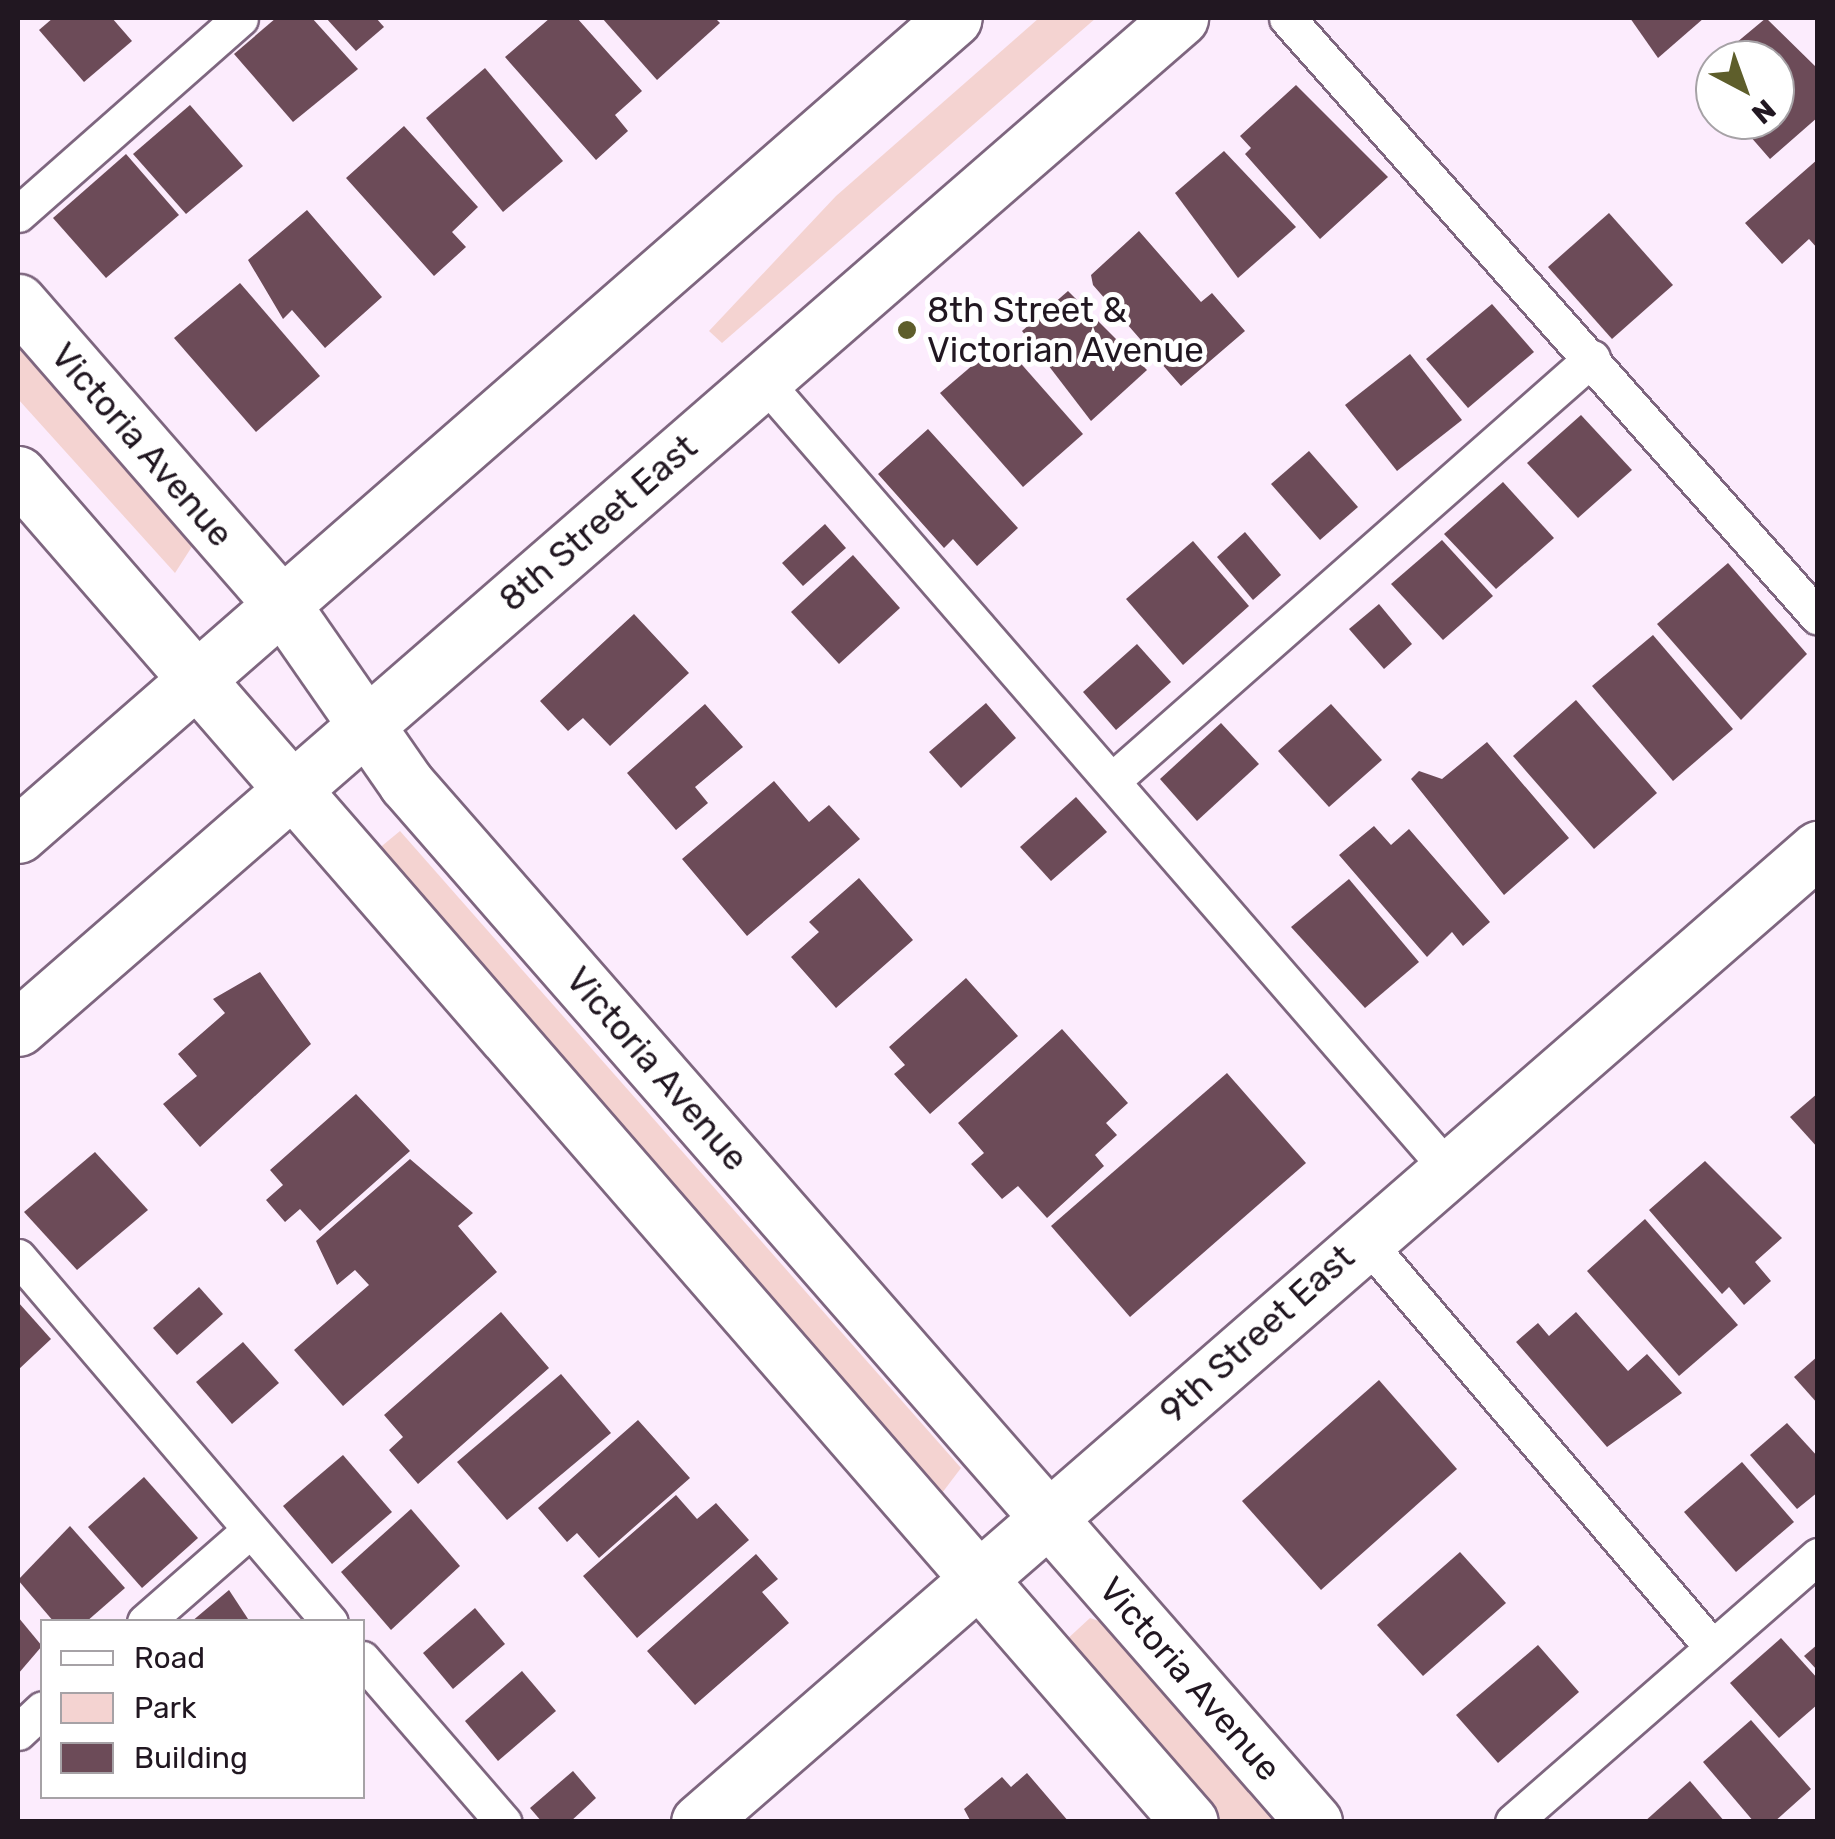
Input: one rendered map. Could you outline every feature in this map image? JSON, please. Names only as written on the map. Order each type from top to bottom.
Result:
[{"type":"street","points":[[18,835],[954,18]]},
{"type":"street","name":"8th Street East","points":[[18,1028],[1180,18]]},
{"type":"street","name":"Victoria Avenue","points":[[18,302],[281,603],[418,796],[1314,1822]]},
{"type":"street","points":[[18,474],[1190,1822]]},
{"type":"street","name":"9th Street East","points":[[698,1822],[1364,1238],[1818,849]]},
{"type":"lane","points":[[18,214],[240,18]]},
{"type":"lane","points":[[1288,18],[1818,618]]},
{"type":"lane","points":[[1114,779],[1592,358]]},
{"type":"lane","points":[[762,380],[1114,779],[1448,1169]]},
{"type":"lane","points":[[1364,1238],[1712,1647]]},
{"type":"lane","points":[[18,1257],[327,1619]]},
{"type":"lane","points":[[148,1619],[250,1530]]},
{"type":"lane","points":[[1513,1822],[1818,1556]]},
{"type":"lane","points":[[365,1663],[503,1822]]},
{"type":"lane","points":[[18,1732],[40,1712]]},
{"type":"green space","points":[[1039,18],[1096,18],[722,343],[709,331],[836,196]]},
{"type":"green space","points":[[18,344],[193,545],[175,573],[18,399]]},
{"type":"green space","points":[[400,831],[961,1468],[939,1497],[377,850]]},
{"type":"green space","points":[[1090,1618],[1099,1621],[1274,1821],[1214,1821],[1064,1642]]},
{"type":"building","points":[[53,18],[112,18],[132,41],[84,82],[39,30]]},
{"type":"building","points":[[276,18],[312,18],[358,69],[293,122],[234,54]]},
{"type":"building","points":[[326,18],[376,18],[384,27],[356,51]]},
{"type":"building","points":[[550,18],[577,18],[642,91],[615,115],[628,131],[596,160],[505,57]]},
{"type":"building","points":[[602,18],[715,18],[720,23],[657,80]]},
{"type":"building","points":[[1630,18],[1704,18],[1658,58]]},
{"type":"building","points":[[1766,18],[1788,40],[1740,40]]},
{"type":"building","points":[[1795,46],[1818,69],[1818,117],[1795,137]]},
{"type":"building","points":[[485,68],[563,161],[503,212],[426,118]]},
{"type":"building","points":[[1296,85],[1388,177],[1320,239],[1245,154],[1251,148],[1240,136]]},
{"type":"building","points":[[190,105],[243,166],[186,214],[133,154]]},
{"type":"building","points":[[404,126],[478,207],[452,232],[466,247],[434,276],[346,178]]},
{"type":"building","points":[[1753,140],[1792,140],[1770,159]]},
{"type":"building","points":[[1224,151],[1296,227],[1238,278],[1175,193]]},
{"type":"building","points":[[126,154],[179,215],[106,278],[53,218]]},
{"type":"building","points":[[1818,159],[1818,249],[1809,239],[1782,264],[1745,223]]},
{"type":"building","points":[[307,210],[382,297],[325,348],[292,310],[283,319],[248,260]]},
{"type":"building","points":[[1609,213],[1673,285],[1612,339],[1548,267]]},
{"type":"building","points":[[1139,231],[1201,302],[1212,293],[1245,331],[1181,386],[1093,285],[1091,275]]},
{"type":"building","points":[[240,283],[320,376],[256,432],[174,338]]},
{"type":"building","points":[[1068,291],[1147,370],[1091,421],[1022,331]]},
{"type":"building","points":[[1492,304],[1534,352],[1468,408],[1426,359]]},
{"type":"building","points":[[1001,341],[1083,434],[1023,487],[940,393]]},
{"type":"building","points":[[1410,354],[1462,420],[1397,471],[1345,405]]},
{"type":"building","points":[[1581,415],[1632,470],[1578,518],[1527,463]]},
{"type":"building","points":[[928,429],[1018,528],[977,566],[953,539],[944,548],[878,474]]},
{"type":"building","points":[[1309,451],[1358,507],[1320,540],[1271,484]]},
{"type":"building","points":[[1503,482],[1554,538],[1496,589],[1444,534]]},
{"type":"building","points":[[825,524],[846,548],[803,586],[782,563]]},
{"type":"building","points":[[1245,532],[1281,575],[1253,600],[1217,557]]},
{"type":"building","points":[[1442,540],[1493,596],[1443,640],[1391,584]]},
{"type":"building","points":[[1193,541],[1249,606],[1183,665],[1126,599]]},
{"type":"building","points":[[853,555],[900,608],[839,664],[791,612]]},
{"type":"building","points":[[1728,563],[1807,654],[1741,720],[1657,624]]},
{"type":"building","points":[[1379,604],[1412,644],[1384,669],[1349,629]]},
{"type":"building","points":[[634,614],[689,673],[610,746],[583,718],[568,731],[540,701]]},
{"type":"building","points":[[1653,635],[1733,729],[1673,781],[1592,686]]},
{"type":"building","points":[[1137,644],[1171,682],[1116,730],[1083,692]]},
{"type":"building","points":[[1576,700],[1657,793],[1594,849],[1513,756]]},
{"type":"building","points":[[986,703],[1016,738],[961,788],[929,752]]},
{"type":"building","points":[[705,704],[743,747],[695,787],[708,803],[676,830],[627,773]]},
{"type":"building","points":[[1331,704],[1382,760],[1329,807],[1278,751]]},
{"type":"building","points":[[1221,723],[1259,764],[1197,821],[1160,779]]},
{"type":"building","points":[[1487,742],[1569,838],[1504,895],[1411,779],[1419,771],[1442,779]]},
{"type":"building","points":[[774,781],[809,822],[829,805],[860,839],[747,936],[682,859]]},
{"type":"building","points":[[1076,797],[1107,832],[1051,881],[1020,847]]},
{"type":"building","points":[[1374,826],[1391,845],[1409,829],[1490,922],[1463,946],[1452,932],[1427,957],[1339,855]]},
{"type":"building","points":[[859,878],[913,940],[836,1008],[791,957],[819,932],[809,922]]},
{"type":"building","points":[[1349,879],[1419,962],[1365,1008],[1291,927]]},
{"type":"building","points":[[260,972],[311,1044],[200,1147],[163,1104],[197,1076],[178,1054],[225,1013],[213,999]]},
{"type":"building","points":[[966,978],[1018,1036],[930,1114],[894,1074],[905,1065],[889,1047]]},
{"type":"building","points":[[1062,1029],[1128,1103],[1106,1123],[1117,1135],[1095,1155],[1104,1166],[1047,1218],[1018,1186],[1002,1199],[971,1164],[984,1153],[958,1123]]},
{"type":"building","points":[[1227,1073],[1306,1163],[1130,1317],[1051,1226]]},
{"type":"building","points":[[1818,1093],[1818,1148],[1790,1117]]},
{"type":"building","points":[[356,1094],[410,1151],[320,1231],[300,1209],[285,1222],[266,1200],[283,1185],[270,1170]]},
{"type":"building","points":[[95,1152],[148,1210],[77,1270],[24,1212]]},
{"type":"building","points":[[410,1159],[473,1213],[458,1226],[497,1272],[343,1406],[294,1350],[369,1285],[355,1270],[337,1285],[316,1241]]},
{"type":"building","points":[[1705,1161],[1782,1238],[1755,1262],[1771,1281],[1744,1305],[1729,1287],[1722,1294],[1649,1210]]},
{"type":"building","points":[[1645,1219],[1738,1325],[1679,1376],[1587,1271]]},
{"type":"building","points":[[199,1287],[223,1314],[177,1355],[153,1328]]},
{"type":"building","points":[[18,1302],[51,1339],[18,1370]]},
{"type":"building","points":[[501,1312],[549,1368],[418,1484],[389,1450],[403,1437],[384,1415]]},
{"type":"building","points":[[1576,1312],[1628,1371],[1647,1354],[1682,1393],[1607,1447],[1516,1342],[1538,1323],[1549,1336]]},
{"type":"building","points":[[243,1342],[279,1383],[232,1424],[196,1382]]},
{"type":"building","points":[[1818,1356],[1818,1404],[1794,1377]]},
{"type":"building","points":[[561,1374],[611,1433],[507,1520],[457,1462]]},
{"type":"building","points":[[1379,1380],[1457,1469],[1321,1590],[1242,1501]]},
{"type":"building","points":[[638,1420],[690,1478],[599,1558],[577,1533],[567,1542],[538,1508]]},
{"type":"building","points":[[1787,1423],[1818,1457],[1818,1492],[1797,1509],[1750,1455]]},
{"type":"building","points":[[343,1455],[392,1512],[332,1564],[283,1506]]},
{"type":"building","points":[[1742,1462],[1794,1522],[1736,1572],[1684,1512]]},
{"type":"building","points":[[144,1477],[198,1538],[142,1588],[88,1527]]},
{"type":"building","points":[[676,1495],[697,1519],[716,1503],[749,1540],[637,1638],[583,1576]]},
{"type":"building","points":[[411,1509],[460,1566],[391,1630],[341,1572]]},
{"type":"building","points":[[70,1526],[125,1588],[89,1619],[51,1619],[18,1580]]},
{"type":"building","points":[[1460,1552],[1506,1603],[1423,1676],[1377,1625]]},
{"type":"building","points":[[756,1554],[778,1579],[762,1592],[789,1623],[695,1705],[647,1651]]},
{"type":"building","points":[[229,1590],[248,1619],[195,1619]]},
{"type":"building","points":[[475,1608],[505,1644],[453,1689],[423,1653]]},
{"type":"building","points":[[18,1617],[40,1648],[18,1674]]},
{"type":"building","points":[[1781,1638],[1818,1679],[1818,1704],[1779,1738],[1730,1683]]},
{"type":"building","points":[[1818,1644],[1818,1671],[1804,1656]]},
{"type":"building","points":[[1538,1645],[1579,1692],[1498,1763],[1456,1715]]},
{"type":"building","points":[[522,1671],[556,1711],[498,1761],[465,1721]]},
{"type":"building","points":[[1751,1720],[1811,1789],[1774,1822],[1754,1822],[1703,1762]]},
{"type":"building","points":[[573,1771],[596,1798],[570,1822],[542,1822],[530,1808]]},
{"type":"building","points":[[1027,1773],[1069,1822],[971,1822],[964,1809],[1002,1777],[1011,1787]]},
{"type":"building","points":[[1690,1781],[1725,1822],[1644,1822]]},
{"type":"place","name":"8th Street & Victorian Avenue","points":[[907,330]]}]
